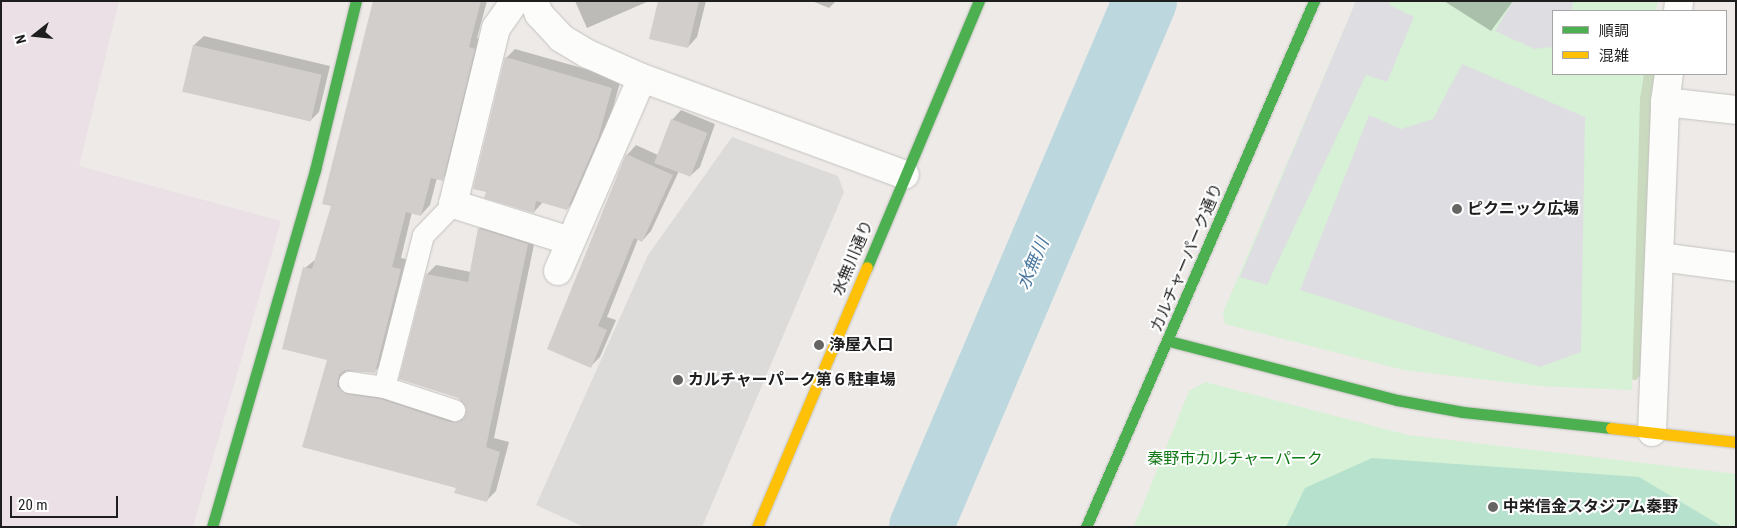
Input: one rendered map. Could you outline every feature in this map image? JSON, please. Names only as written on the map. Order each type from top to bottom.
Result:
[{"type":"street","points":[[212,527],[315,170],[356,1]]},
{"type":"street","points":[[515,1],[496,28],[453,204],[570,241]]},
{"type":"street","points":[[534,1],[539,14],[561,38],[642,78],[905,176]]},
{"type":"street","name":"水無川通り","points":[[757,527],[979,1]]},
{"type":"street","name":"カルチャーパーク通り","points":[[1086,527],[1169,341],[1314,1]]},
{"type":"street","points":[[1652,432],[1665,102],[1669,75]]},
{"type":"street","points":[[558,271],[642,78]]},
{"type":"street","points":[[1665,102],[1736,110]]},
{"type":"street","points":[[1660,257],[1736,267]]},
{"type":"street","points":[[1169,341],[1397,400],[1463,412],[1736,442]]},
{"type":"lane","points":[[384,387],[423,235],[453,204]]},
{"type":"lane","points":[[349,382],[384,387],[454,410]]},
{"type":"shaded area","points":[[1,1],[119,1],[79,166],[281,221],[193,527],[1,527]]},
{"type":"shaded area","points":[[1356,1],[1390,1],[1390,5],[1414,17],[1387,82],[1366,75],[1267,285],[1240,277]]},
{"type":"shaded area","points":[[1513,1],[1573,1],[1572,10],[1552,10],[1552,47],[1534,49],[1495,31]]},
{"type":"shaded area","name":"ピクニック広場","points":[[1462,64],[1585,117],[1581,352],[1540,367],[1300,290],[1369,115],[1401,129],[1433,119]]},
{"type":"shaded area","name":"カルチャーパーク第６駐車場","points":[[732,137],[838,176],[844,192],[702,527],[584,527],[536,505],[648,255]]},
{"type":"green space","points":[[1356,1],[1658,1],[1656,10],[1552,10],[1552,75],[1644,75],[1640,99],[1632,390],[1538,386],[1404,370],[1225,324],[1223,313]]},
{"type":"green space","points":[[1584,75],[1657,75],[1651,98],[1644,372],[1636,380],[1621,379]]},
{"type":"green space","name":"秦野市カルチャーパーク","points":[[1205,382],[1408,435],[1736,474],[1736,527],[1134,527],[1189,391]]},
{"type":"green space","name":"中栄信金スタジアム秦野","points":[[1372,458],[1639,477],[1723,527],[1286,527],[1305,488]]},
{"type":"building","points":[[373,1],[481,1],[469,47],[475,49],[443,181],[431,178],[421,216],[406,212],[392,267],[401,269],[375,373],[345,370],[339,375],[337,386],[347,394],[381,399],[450,422],[462,420],[466,408],[458,398],[399,379],[426,274],[468,282],[478,228],[528,244],[486,447],[500,452],[487,502],[454,493],[456,488],[302,447],[327,360],[282,349],[303,267],[312,269],[331,206],[322,204]]},
{"type":"building","points":[[658,1],[699,1],[688,48],[649,39]]},
{"type":"building","points":[[193,45],[322,75],[311,121],[182,92]]},
{"type":"building","points":[[505,57],[612,88],[598,139],[567,210],[536,201],[534,213],[484,198],[486,192],[473,189]]},
{"type":"building","points":[[671,119],[707,133],[691,177],[654,163]]},
{"type":"building","points":[[626,154],[673,175],[642,242],[634,238],[598,326],[607,330],[591,368],[547,349]]},
{"type":"waterway","name":"水無川","points":[[921,527],[1145,1]]},
{"type":"traffic: fast","points":[[212,527],[315,170],[356,1]]},
{"type":"traffic: fast","points":[[867,267],[979,1]]},
{"type":"traffic: fast","points":[[1086,527],[1314,1]]},
{"type":"traffic: fast","points":[[1169,341],[1397,400],[1463,412],[1611,428]]},
{"type":"traffic: slow","points":[[757,527],[867,267]]},
{"type":"traffic: slow","points":[[1611,428],[1736,442]]},
{"type":"place","name":"ピクニック広場","points":[[1457,209]]},
{"type":"place","name":"浄屋入口","points":[[819,345]]},
{"type":"place","name":"カルチャーパーク第６駐車場","points":[[678,380]]},
{"type":"place","name":"中栄信金スタジアム秦野","points":[[1493,507]]}]
